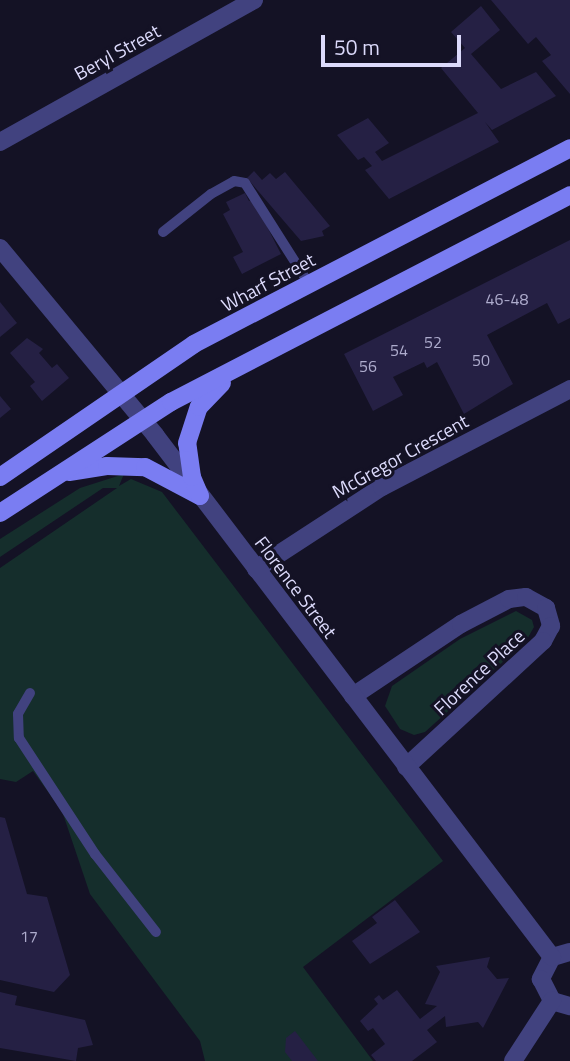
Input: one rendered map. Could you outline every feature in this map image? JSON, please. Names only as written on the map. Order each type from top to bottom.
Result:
[{"type":"main road","name":"Wharf Street","points":[[0,477],[119,392],[194,344],[570,148]]},
{"type":"main road","points":[[0,513],[142,420],[570,195]]},
{"type":"main road","points":[[200,496],[188,462],[192,426],[199,407],[239,369]]},
{"type":"main road","points":[[59,474],[107,466],[145,467],[200,496]]},
{"type":"street","name":"Beryl Street","points":[[0,142],[254,0]]},
{"type":"street","name":"Florence Street","points":[[0,248],[142,420],[406,767],[561,954]]},
{"type":"street","name":"McGregor Crescent","points":[[256,569],[382,487],[570,389]]},
{"type":"street","name":"Florence Place","points":[[353,696],[461,624],[509,599],[526,597],[546,608],[551,626],[543,641],[406,767]]},
{"type":"street","points":[[513,1061],[561,1004],[541,979],[561,954]]},
{"type":"lane","points":[[163,232],[211,194],[234,181],[245,183],[309,284]]},
{"type":"lane","points":[[30,693],[18,714],[19,738],[95,854],[156,932]]},
{"type":"green space","points":[[124,474],[119,486],[131,479],[162,492],[443,861],[303,967],[373,1061],[205,1061],[200,1041],[90,894],[62,811],[33,771],[16,782],[0,779],[0,568],[117,488],[103,488],[0,557],[0,539],[80,488]]},
{"type":"green space","points":[[516,611],[532,620],[534,627],[526,641],[425,732],[414,735],[400,729],[385,706],[392,686],[460,639]]},
{"type":"building","points":[[491,0],[570,0],[570,94],[542,61],[551,55],[536,37],[528,44]]},
{"type":"building","points":[[481,6],[500,30],[471,54],[501,89],[536,72],[556,96],[492,130],[485,122],[499,142],[389,199],[365,170],[372,166],[364,157],[358,160],[337,135],[368,118],[389,143],[375,152],[382,161],[478,113],[441,68],[465,48],[451,32]]},
{"type":"building","points":[[254,171],[262,180],[270,173],[276,179],[285,172],[330,226],[322,231],[324,236],[301,241],[247,178]]},
{"type":"building","points":[[245,193],[249,201],[253,199],[281,254],[242,274],[233,257],[243,252],[223,214],[230,210],[226,202]]},
{"type":"building","points":[[570,240],[570,318],[558,324],[547,303],[487,335],[513,384],[464,414],[437,362],[427,368],[424,362],[393,377],[403,395],[373,411],[344,354]]},
{"type":"building","points":[[0,302],[17,323],[0,337]]},
{"type":"building","points":[[27,338],[43,349],[39,353],[52,368],[57,364],[69,378],[42,401],[30,386],[35,382],[10,353]]},
{"type":"building","points":[[0,396],[11,409],[0,418]]},
{"type":"building","points":[[0,817],[5,818],[27,894],[47,897],[70,975],[54,992],[0,980]]},
{"type":"building","points":[[395,900],[420,932],[370,964],[352,941],[377,923],[372,917]]},
{"type":"building","points":[[490,957],[487,967],[497,979],[509,978],[483,1028],[478,1022],[446,1027],[445,1016],[427,1030],[437,1042],[412,1061],[376,1061],[371,1055],[385,1044],[373,1028],[368,1031],[360,1021],[378,1004],[374,999],[379,995],[383,1000],[397,990],[420,1019],[437,1006],[425,1004],[440,972],[436,966]]},
{"type":"building","points":[[0,992],[17,996],[15,1005],[85,1020],[93,1045],[78,1048],[76,1061],[0,1048]]},
{"type":"building","points":[[295,1031],[318,1061],[292,1061],[285,1052],[286,1038]]}]
